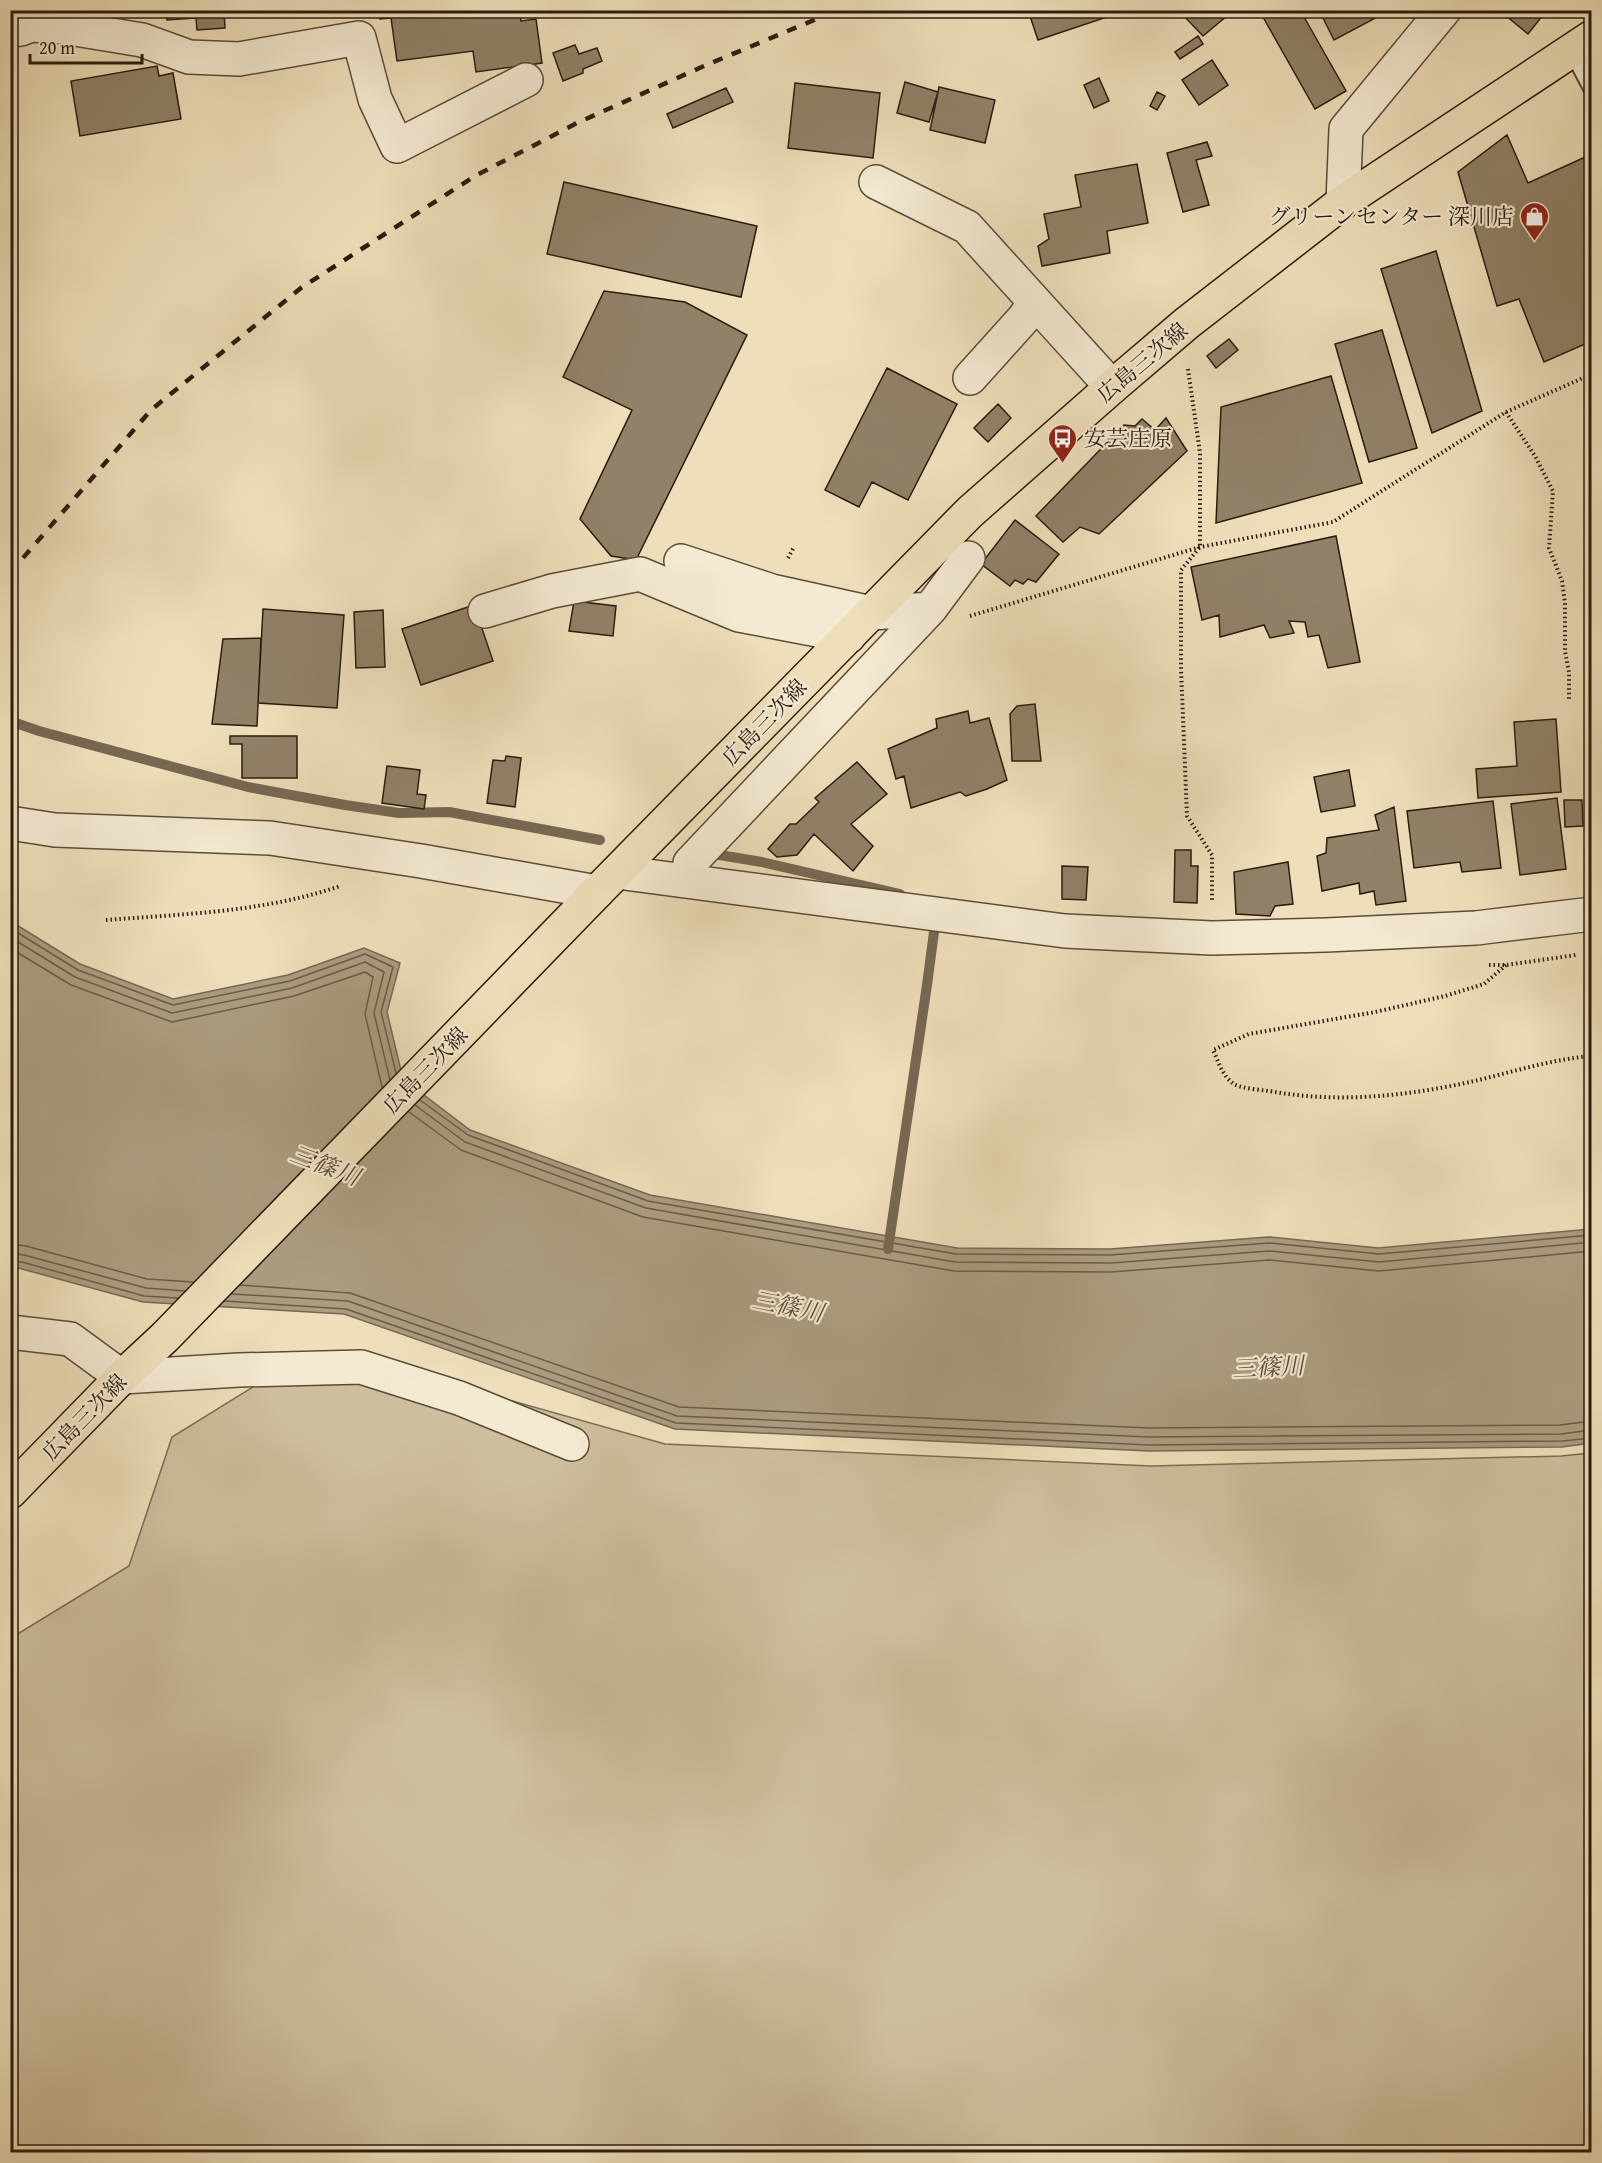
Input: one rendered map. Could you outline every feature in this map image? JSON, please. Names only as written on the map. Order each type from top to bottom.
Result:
[{"type":"main road","name":"広島三次線","points":[[10,1492],[970,512],[1186,323],[1343,202],[1582,43]]},
{"type":"street","points":[[1343,202],[1346,129],[1444,10]]},
{"type":"street","points":[[10,30],[31,25],[63,27],[142,40],[189,57],[239,58],[359,39],[375,99],[397,146],[526,80]]},
{"type":"street","points":[[876,182],[967,227],[1112,387]]},
{"type":"street","points":[[970,378],[1024,318],[1035,302]]},
{"type":"street","points":[[690,863],[930,609],[968,558]]},
{"type":"street","points":[[681,561],[772,591],[872,613],[930,609]]},
{"type":"street","points":[[485,611],[552,591],[640,574],[739,615],[849,636]]},
{"type":"street","points":[[10,823],[55,830],[270,838],[421,861],[1065,931],[1212,938],[1326,935],[1476,928],[1592,914]]},
{"type":"street","points":[[10,1332],[70,1339],[122,1377],[239,1370],[361,1367],[459,1398],[572,1444]]},
{"type":"lane","points":[[1582,43],[1592,88]]},
{"type":"path","points":[[1188,367],[1200,453],[1200,546],[1181,570],[1180,669],[1187,816],[1212,855],[1212,938]]},
{"type":"path","points":[[930,609],[929,627],[1200,546],[1333,522],[1506,412],[1592,374]]},
{"type":"path","points":[[1506,412],[1535,456],[1553,490],[1549,548],[1559,573],[1565,603],[1565,651],[1569,673],[1569,699]]},
{"type":"path","points":[[106,920],[240,909],[324,892]]},
{"type":"path","points":[[1506,965],[1484,984],[1445,996],[1375,1012],[1250,1034],[1213,1050],[1221,1070],[1235,1085],[1290,1094],[1346,1099],[1411,1093],[1573,1058],[1592,1056]]},
{"type":"shaded area","points":[[388,1366],[665,1444],[1151,1466],[1561,1456],[1591,1453],[1591,2152],[11,2152],[11,1638],[129,1566],[172,1437],[279,1371]]},
{"type":"water","name":"三篠川","points":[[10,921],[80,964],[173,999],[288,975],[364,948],[400,963],[387,1012],[403,1079],[470,1130],[650,1195],[957,1248],[1110,1249],[1269,1237],[1378,1248],[1591,1229],[1591,1443],[1562,1447],[1149,1451],[675,1429],[344,1314],[143,1302],[11,1266]]},
{"type":"building","points":[[96,10],[165,10],[97,15]]},
{"type":"building","points":[[166,10],[224,10],[225,28],[197,30],[196,18],[167,20]]},
{"type":"building","points":[[378,10],[519,10],[521,21],[536,19],[542,63],[476,72],[473,51],[397,61],[391,18],[380,19]]},
{"type":"building","points":[[1028,10],[1122,10],[1122,12],[1038,40]]},
{"type":"building","points":[[1185,10],[1234,10],[1203,36],[1182,14]]},
{"type":"building","points":[[1259,10],[1300,10],[1346,91],[1315,109]]},
{"type":"building","points":[[1319,10],[1381,10],[1383,14],[1334,40]]},
{"type":"building","points":[[1499,10],[1547,10],[1528,34]]},
{"type":"building","points":[[1198,36],[1203,44],[1180,59],[1175,52]]},
{"type":"building","points":[[575,45],[579,54],[597,48],[602,61],[583,69],[583,73],[563,81],[553,53]]},
{"type":"building","points":[[1212,60],[1228,85],[1199,105],[1182,80]]},
{"type":"building","points":[[157,66],[159,76],[173,73],[181,119],[80,136],[71,81]]},
{"type":"building","points":[[1099,78],[1109,101],[1094,108],[1084,85]]},
{"type":"building","points":[[905,82],[938,92],[929,122],[897,113]]},
{"type":"building","points":[[795,83],[880,93],[873,158],[788,148]]},
{"type":"building","points":[[939,87],[995,100],[985,143],[930,130]]},
{"type":"building","points":[[726,88],[733,102],[673,128],[667,114]]},
{"type":"building","points":[[1157,92],[1165,96],[1157,110],[1150,106]]},
{"type":"building","name":"グリーンセンター 深川店","points":[[1507,135],[1528,183],[1592,154],[1592,341],[1544,362],[1519,299],[1497,306],[1458,172]]},
{"type":"building","points":[[1207,142],[1212,156],[1196,160],[1209,205],[1183,212],[1167,153]]},
{"type":"building","points":[[1137,164],[1148,223],[1107,231],[1110,253],[1042,266],[1038,246],[1049,239],[1044,214],[1081,207],[1075,175]]},
{"type":"building","points":[[564,182],[757,226],[741,297],[547,254]]},
{"type":"building","points":[[1436,251],[1482,411],[1432,433],[1381,269]]},
{"type":"building","points":[[604,291],[685,302],[747,335],[636,560],[611,556],[580,519],[632,410],[563,377]]},
{"type":"building","points":[[1382,330],[1417,448],[1369,462],[1335,344]]},
{"type":"building","points":[[1229,339],[1238,350],[1216,368],[1207,356]]},
{"type":"building","points":[[887,368],[957,404],[908,500],[872,482],[859,507],[825,490]]},
{"type":"building","points":[[1331,376],[1362,483],[1216,523],[1221,407]]},
{"type":"building","points":[[998,404],[1011,418],[988,442],[974,428]]},
{"type":"building","points":[[1166,418],[1187,451],[1099,534],[1080,527],[1063,542],[1036,516],[1124,425],[1135,426],[1142,419],[1155,430]]},
{"type":"building","points":[[1015,520],[1059,554],[1036,582],[1028,579],[1023,584],[1015,580],[1010,586],[981,564]]},
{"type":"building","points":[[1336,536],[1360,662],[1328,668],[1319,635],[1308,637],[1305,622],[1289,621],[1294,633],[1270,638],[1264,625],[1220,637],[1219,615],[1202,620],[1191,567]]},
{"type":"building","points":[[574,601],[616,606],[613,636],[569,631]]},
{"type":"building","points":[[474,605],[493,661],[421,685],[402,629]]},
{"type":"building","points":[[263,609],[344,615],[337,708],[258,703]]},
{"type":"building","points":[[383,610],[385,667],[356,668],[354,612]]},
{"type":"building","points":[[261,638],[257,726],[212,724],[223,639]]},
{"type":"building","points":[[1035,704],[1041,761],[1012,761],[1010,714],[1017,706]]},
{"type":"building","points":[[968,711],[970,723],[989,718],[1007,780],[966,796],[960,792],[911,808],[904,776],[896,779],[888,749],[937,728],[936,719]]},
{"type":"building","points":[[1556,719],[1561,792],[1478,798],[1476,769],[1517,766],[1514,722]]},
{"type":"building","points":[[230,736],[297,736],[297,778],[242,778],[242,744],[230,744]]},
{"type":"building","points":[[506,756],[521,758],[515,807],[487,803],[493,760],[505,761]]},
{"type":"building","points":[[857,762],[887,794],[851,824],[873,846],[853,871],[814,834],[797,855],[777,857],[768,849],[790,824],[796,824],[819,802],[815,798]]},
{"type":"building","points":[[387,766],[420,770],[417,794],[426,795],[424,809],[382,803]]},
{"type":"building","points":[[1349,770],[1355,806],[1321,812],[1314,777]]},
{"type":"building","points":[[1557,798],[1566,869],[1520,875],[1511,804]]},
{"type":"building","points":[[1564,800],[1582,800],[1583,826],[1565,827]]},
{"type":"building","points":[[1493,801],[1501,868],[1462,872],[1460,862],[1414,868],[1407,811]]},
{"type":"building","points":[[1394,807],[1406,901],[1376,905],[1374,891],[1360,894],[1359,883],[1322,891],[1317,856],[1326,853],[1327,838],[1379,830],[1375,815]]},
{"type":"building","points":[[1175,850],[1191,850],[1191,866],[1198,866],[1197,903],[1174,902]]},
{"type":"building","points":[[1288,862],[1293,904],[1275,906],[1270,916],[1236,914],[1234,872]]},
{"type":"building","points":[[1062,866],[1088,867],[1086,900],[1062,899]]},
{"type":"waterway","points":[[10,721],[39,731],[248,787],[399,813],[449,812],[600,840]]},
{"type":"waterway","points":[[707,853],[762,862],[900,894]]},
{"type":"waterway","points":[[888,1249],[936,917]]},
{"type":"railway","points":[[10,573],[151,410],[301,288],[475,176],[577,123],[704,66],[838,10]]},
{"type":"place","name":"グリーンセンター 深川店","points":[[1535,242]]},
{"type":"place","name":"安芸庄原","points":[[1063,464]]}]
